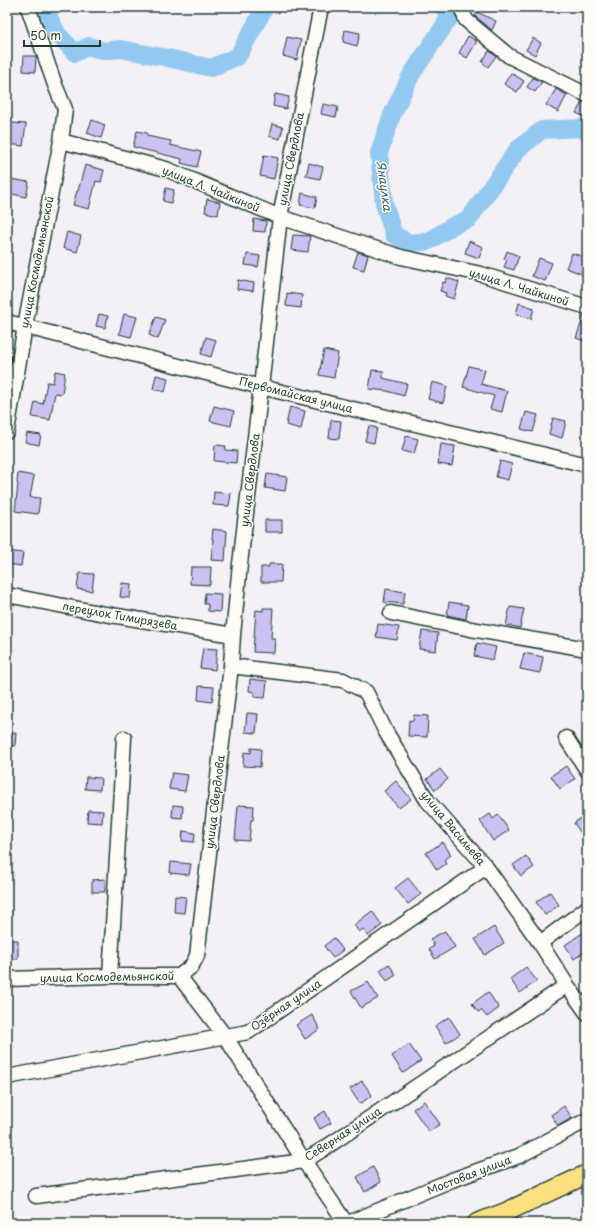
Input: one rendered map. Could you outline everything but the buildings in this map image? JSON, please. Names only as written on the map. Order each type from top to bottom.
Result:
[{"type":"main road","points":[[476,1223],[506,1212],[587,1174]]},
{"type":"street","points":[[28,7],[55,85],[65,108],[61,141]]},
{"type":"street","name":"улица Свердлова","points":[[197,956],[231,666],[240,564],[280,216],[321,7]]},
{"type":"street","points":[[460,7],[466,20],[509,56],[587,95]]},
{"type":"street","name":"улица Л. Чайкиной","points":[[61,141],[166,169],[280,216],[401,257],[480,274],[587,307]]},
{"type":"street","name":"улица Космодемьянской","points":[[7,431],[25,326],[61,141]]},
{"type":"street","name":"Первомайская улица","points":[[7,322],[261,387],[587,465]]},
{"type":"street","name":"переулок Тимирязева","points":[[7,595],[105,614],[233,635]]},
{"type":"street","points":[[391,613],[471,629],[587,649]]},
{"type":"street","name":"улица Васильева","points":[[231,666],[343,680],[366,692],[386,732],[428,800],[486,867],[587,1013]]},
{"type":"street","points":[[110,976],[124,738]]},
{"type":"street","points":[[566,738],[587,770]]},
{"type":"street","name":"Озёрная улица","points":[[7,1077],[248,1032],[486,867]]},
{"type":"street","points":[[540,943],[587,908]]},
{"type":"street","name":"улица Космодемьянской","points":[[7,979],[110,976],[179,976],[191,967],[197,956]]},
{"type":"street","points":[[179,976],[225,1036],[304,1160],[347,1223]]},
{"type":"street","name":"Северная улица","points":[[36,1196],[304,1160],[325,1148],[567,984]]},
{"type":"street","name":"Мостовая улица","points":[[347,1223],[452,1180],[519,1156],[587,1120]]},
{"type":"waterway","name":"Янаулка","points":[[44,7],[57,33],[75,53],[89,46],[103,51],[120,49],[211,68],[238,56],[265,7]]},
{"type":"waterway","name":"Янаулка","points":[[443,7],[450,17],[411,75],[392,115],[379,153],[384,203],[394,235],[410,243],[429,241],[454,225],[469,219],[518,149],[542,130],[582,128],[587,133]]}]
